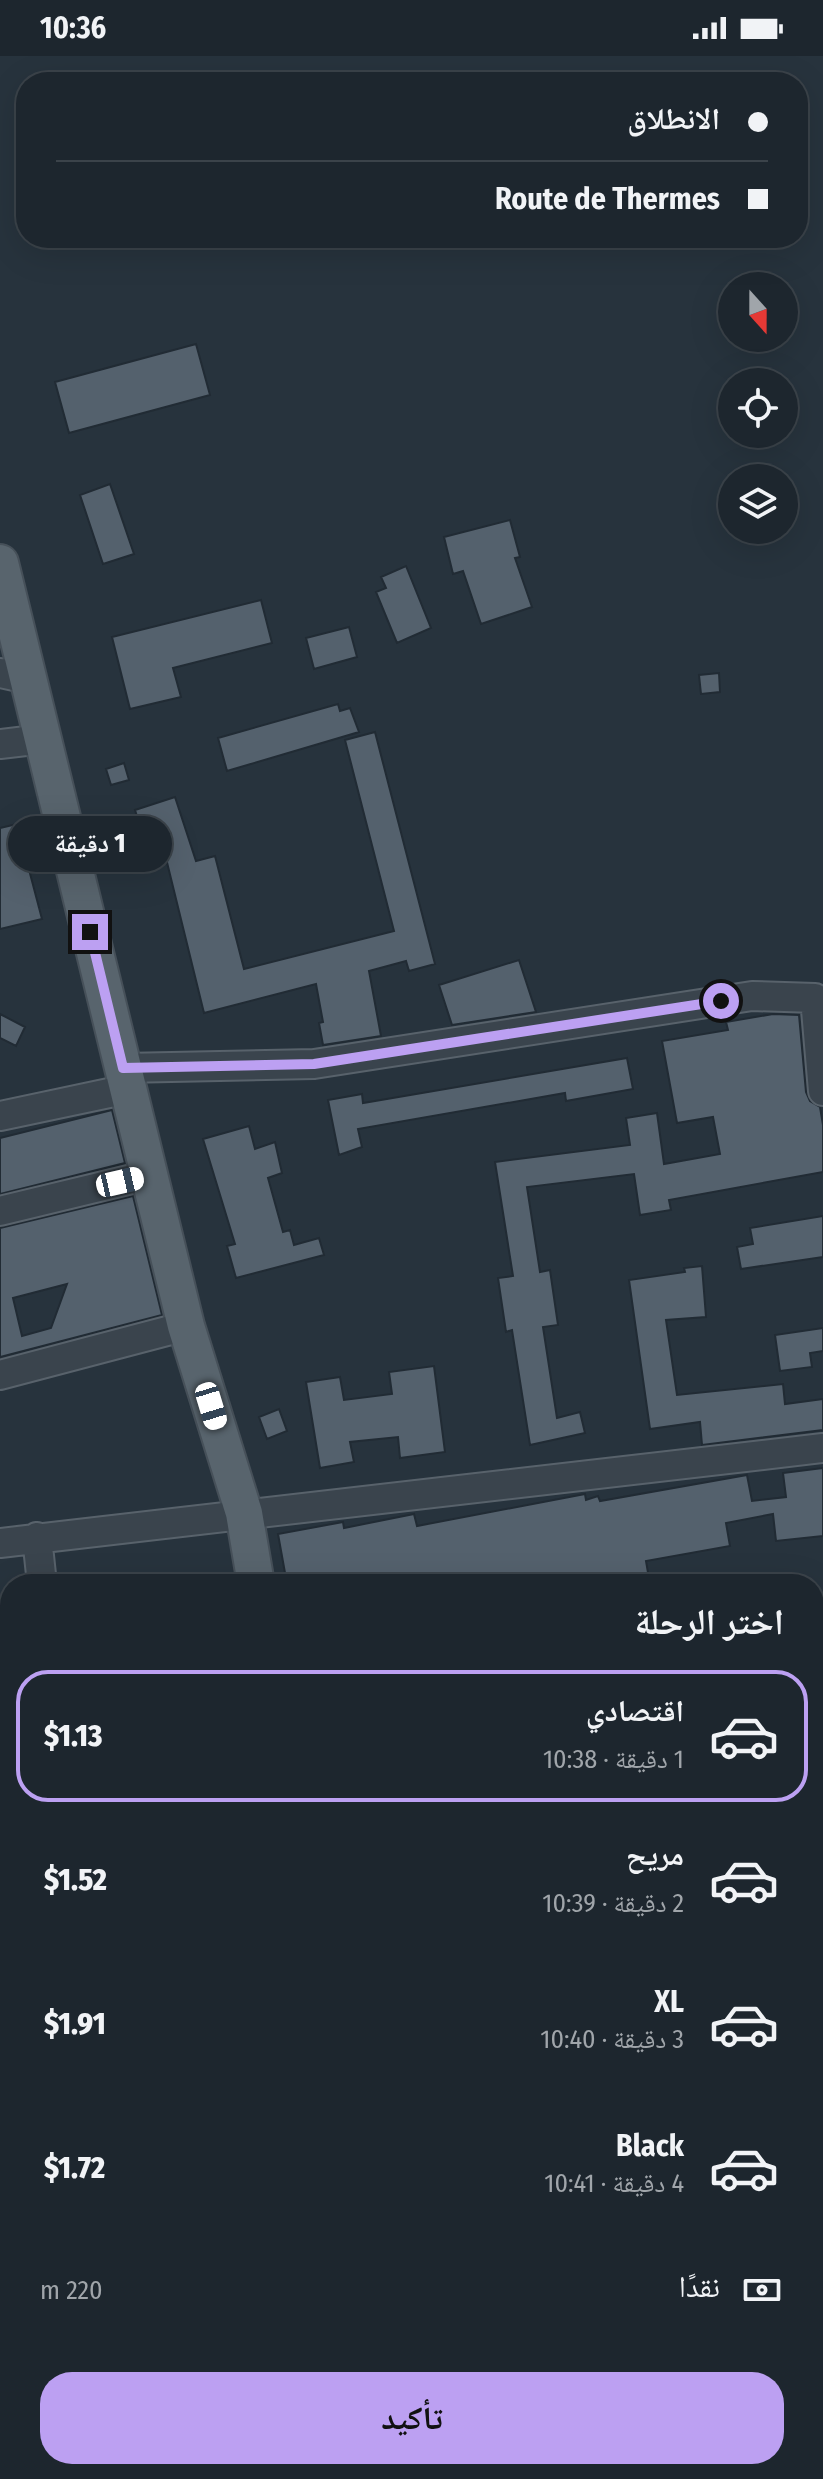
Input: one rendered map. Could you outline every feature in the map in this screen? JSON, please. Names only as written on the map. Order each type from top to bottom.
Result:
[{"type":"main road","points":[[0,563],[14,676],[43,739],[186,1326],[244,1513],[254,1574]]},
{"type":"street","points":[[0,744],[43,739]]},
{"type":"street","points":[[0,1116],[126,1078],[314,1064],[752,996],[815,998],[823,1091]]},
{"type":"street","points":[[0,1211],[149,1175]]},
{"type":"street","points":[[0,1375],[186,1326]]},
{"type":"street","points":[[0,1543],[823,1448]]},
{"type":"street","points":[[37,1537],[41,1574]]},
{"type":"building","points":[[196,344],[210,395],[69,433],[55,382]]},
{"type":"building","points":[[110,484],[134,554],[103,564],[80,495]]},
{"type":"building","points":[[510,520],[520,557],[515,558],[532,607],[481,624],[463,571],[453,574],[444,537]]},
{"type":"building","points":[[406,566],[431,628],[397,643],[376,592],[386,588],[381,577]]},
{"type":"building","points":[[261,600],[272,643],[173,668],[181,697],[130,709],[112,637]]},
{"type":"building","points":[[349,627],[357,657],[314,669],[306,638]]},
{"type":"building","points":[[719,673],[720,692],[701,694],[699,675]]},
{"type":"building","points":[[338,704],[340,711],[350,708],[359,732],[227,771],[218,738]]},
{"type":"building","points":[[375,732],[435,964],[409,971],[406,961],[369,971],[381,1036],[323,1045],[319,1023],[323,1022],[316,984],[204,1013],[163,846],[148,851],[135,810],[175,797],[196,861],[215,856],[244,969],[394,931],[345,740]]},
{"type":"building","points":[[124,763],[129,780],[111,785],[106,769]]},
{"type":"building","points":[[17,824],[42,919],[0,929],[0,828]]},
{"type":"building","points":[[519,960],[536,1012],[452,1025],[439,985]]},
{"type":"building","points":[[0,1014],[25,1027],[16,1046],[0,1038]]},
{"type":"building","points":[[773,1014],[799,1015],[806,1092],[810,1101],[820,1107],[823,1125],[823,1172],[669,1200],[671,1210],[640,1215],[634,1174],[527,1187],[540,1272],[550,1270],[558,1325],[543,1327],[557,1418],[580,1412],[585,1433],[530,1445],[512,1330],[506,1332],[498,1278],[513,1276],[495,1162],[630,1145],[626,1118],[657,1113],[664,1164],[720,1154],[713,1117],[677,1123],[662,1041],[728,1030],[726,1022]]},
{"type":"building","points":[[627,1058],[633,1089],[566,1101],[565,1093],[358,1129],[362,1147],[339,1155],[328,1100],[362,1094],[363,1103]]},
{"type":"building","points":[[112,1110],[125,1163],[0,1194],[0,1138]]},
{"type":"building","points":[[249,1126],[255,1149],[275,1142],[282,1173],[268,1178],[283,1232],[290,1230],[294,1245],[319,1238],[324,1255],[236,1278],[227,1246],[235,1244],[203,1139]]},
{"type":"building","points":[[133,1196],[162,1315],[0,1357],[0,1228]],"holes":[[[67,1284],[51,1328],[22,1336],[13,1298]]]},
{"type":"building","points":[[823,1216],[823,1257],[741,1269],[737,1247],[753,1244],[750,1228]]},
{"type":"building","points":[[702,1266],[706,1317],[666,1320],[677,1395],[783,1384],[785,1404],[823,1399],[823,1430],[702,1445],[700,1422],[650,1429],[629,1280],[685,1272],[684,1268]]},
{"type":"building","points":[[823,1328],[823,1351],[810,1353],[812,1367],[780,1371],[775,1335]]},
{"type":"building","points":[[434,1366],[445,1452],[400,1458],[398,1437],[350,1442],[354,1462],[320,1468],[306,1382],[340,1377],[344,1400],[392,1394],[389,1372]]},
{"type":"building","points":[[279,1409],[287,1431],[267,1439],[259,1417]]},
{"type":"building","points":[[823,1468],[823,1536],[776,1541],[773,1514],[726,1523],[730,1546],[646,1561],[648,1574],[285,1574],[278,1534],[343,1522],[344,1528],[414,1514],[417,1526],[585,1494],[586,1500],[598,1496],[600,1501],[747,1475],[752,1501],[786,1497],[783,1473]]},
{"type":"route","points":[[90,932],[123,1068],[314,1064],[721,1001]]}]
